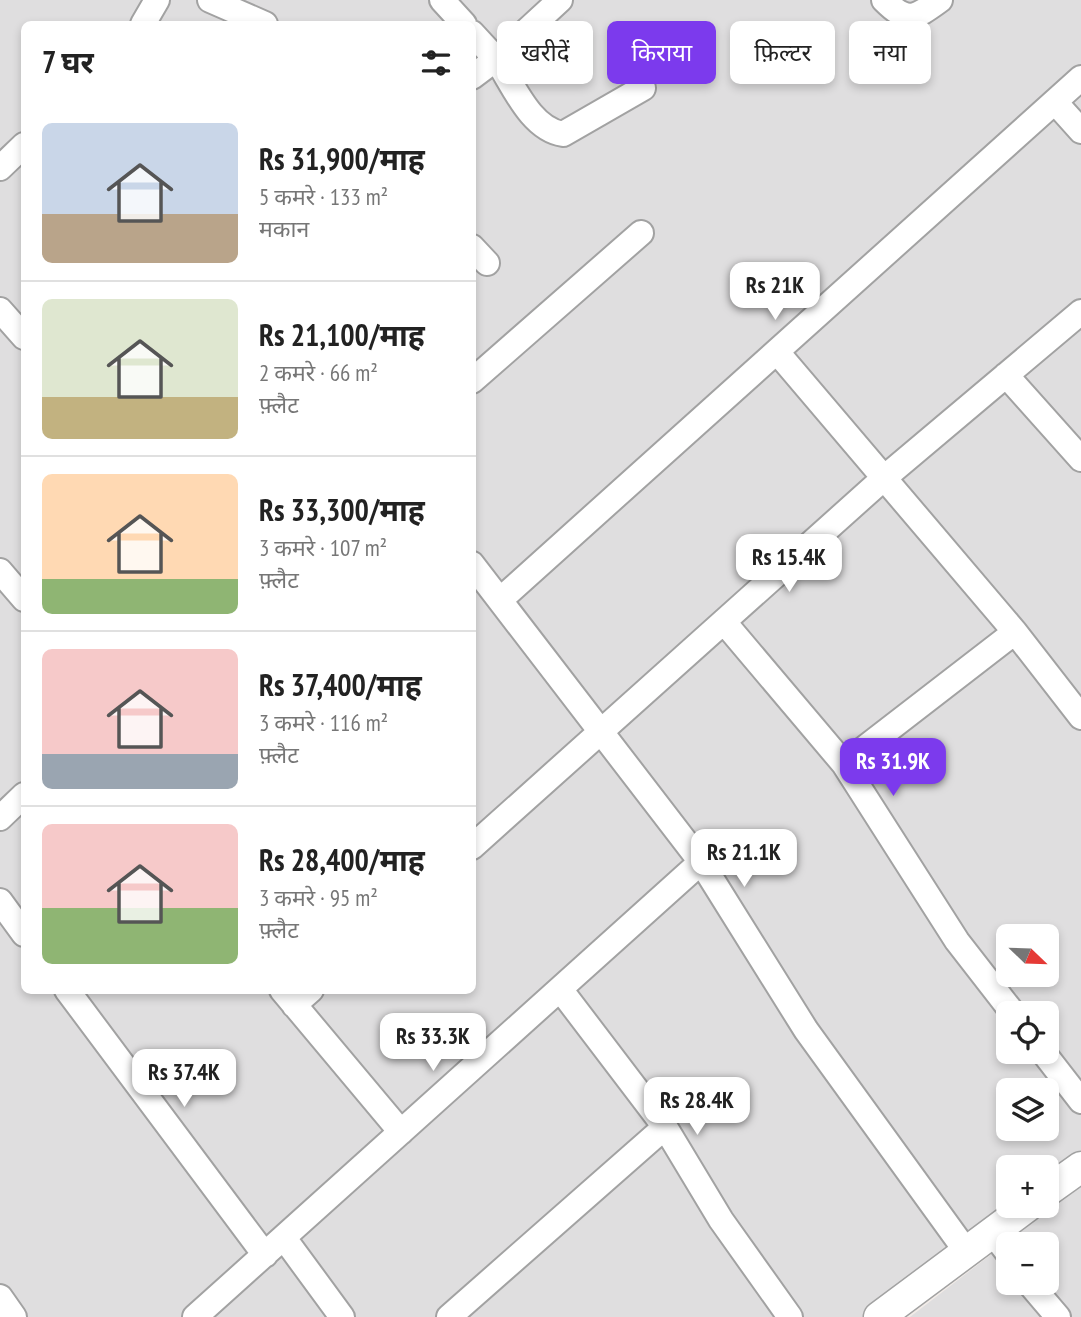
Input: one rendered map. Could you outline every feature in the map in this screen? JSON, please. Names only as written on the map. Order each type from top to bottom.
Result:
[{"type":"street","points":[[145,21],[157,0]]},
{"type":"street","points":[[210,0],[258,21]]},
{"type":"street","points":[[442,0],[461,21]]},
{"type":"street","points":[[476,74],[560,0]]},
{"type":"street","points":[[884,0],[900,15],[908,17],[923,12],[940,0]]},
{"type":"street","points":[[476,37],[496,59],[536,120],[554,133],[571,131],[643,88]]},
{"type":"street","points":[[500,600],[1081,78]]},
{"type":"street","points":[[1055,102],[1081,131]]},
{"type":"street","points":[[0,167],[21,148]]},
{"type":"street","points":[[476,377],[641,233]]},
{"type":"street","points":[[0,310],[21,334]]},
{"type":"street","points":[[476,842],[884,478],[1081,312]]},
{"type":"street","points":[[777,352],[1015,632],[1081,717]]},
{"type":"street","points":[[1006,375],[1079,454]]},
{"type":"street","points":[[476,570],[701,862],[806,1030],[966,1251]]},
{"type":"street","points":[[0,571],[21,596]]},
{"type":"street","points":[[724,622],[844,764],[957,941],[1004,1001]]},
{"type":"street","points":[[844,764],[1015,632]]},
{"type":"street","points":[[0,818],[21,798]]},
{"type":"street","points":[[195,1317],[701,862]]},
{"type":"street","points":[[0,901],[21,930]]},
{"type":"street","points":[[560,989],[665,1127],[721,1220],[790,1317]]},
{"type":"street","points":[[71,994],[265,1255]]},
{"type":"street","points":[[296,995],[401,1132]]},
{"type":"street","points":[[1052,1064],[1081,1101]]},
{"type":"street","points":[[449,1317],[665,1127]]},
{"type":"street","points":[[1059,1183],[1081,1167]]},
{"type":"street","points":[[1008,1232],[1019,1218]]},
{"type":"street","points":[[284,1238],[342,1317]]},
{"type":"street","points":[[878,1317],[966,1251],[996,1244]]},
{"type":"street","points":[[1039,1295],[1058,1317]]},
{"type":"street","points":[[0,1297],[14,1317]]},
{"type":"shaded area","points":[[0,0],[1081,0],[1081,1150],[1059,1167],[1059,1155],[996,1155],[996,1215],[863,1317],[0,1317]]},
{"type":"shaded area","points":[[1081,1185],[1081,1317],[910,1317],[996,1251],[996,1295],[1059,1295],[1059,1232],[1020,1232],[1038,1218],[1059,1218],[1059,1202]]}]
